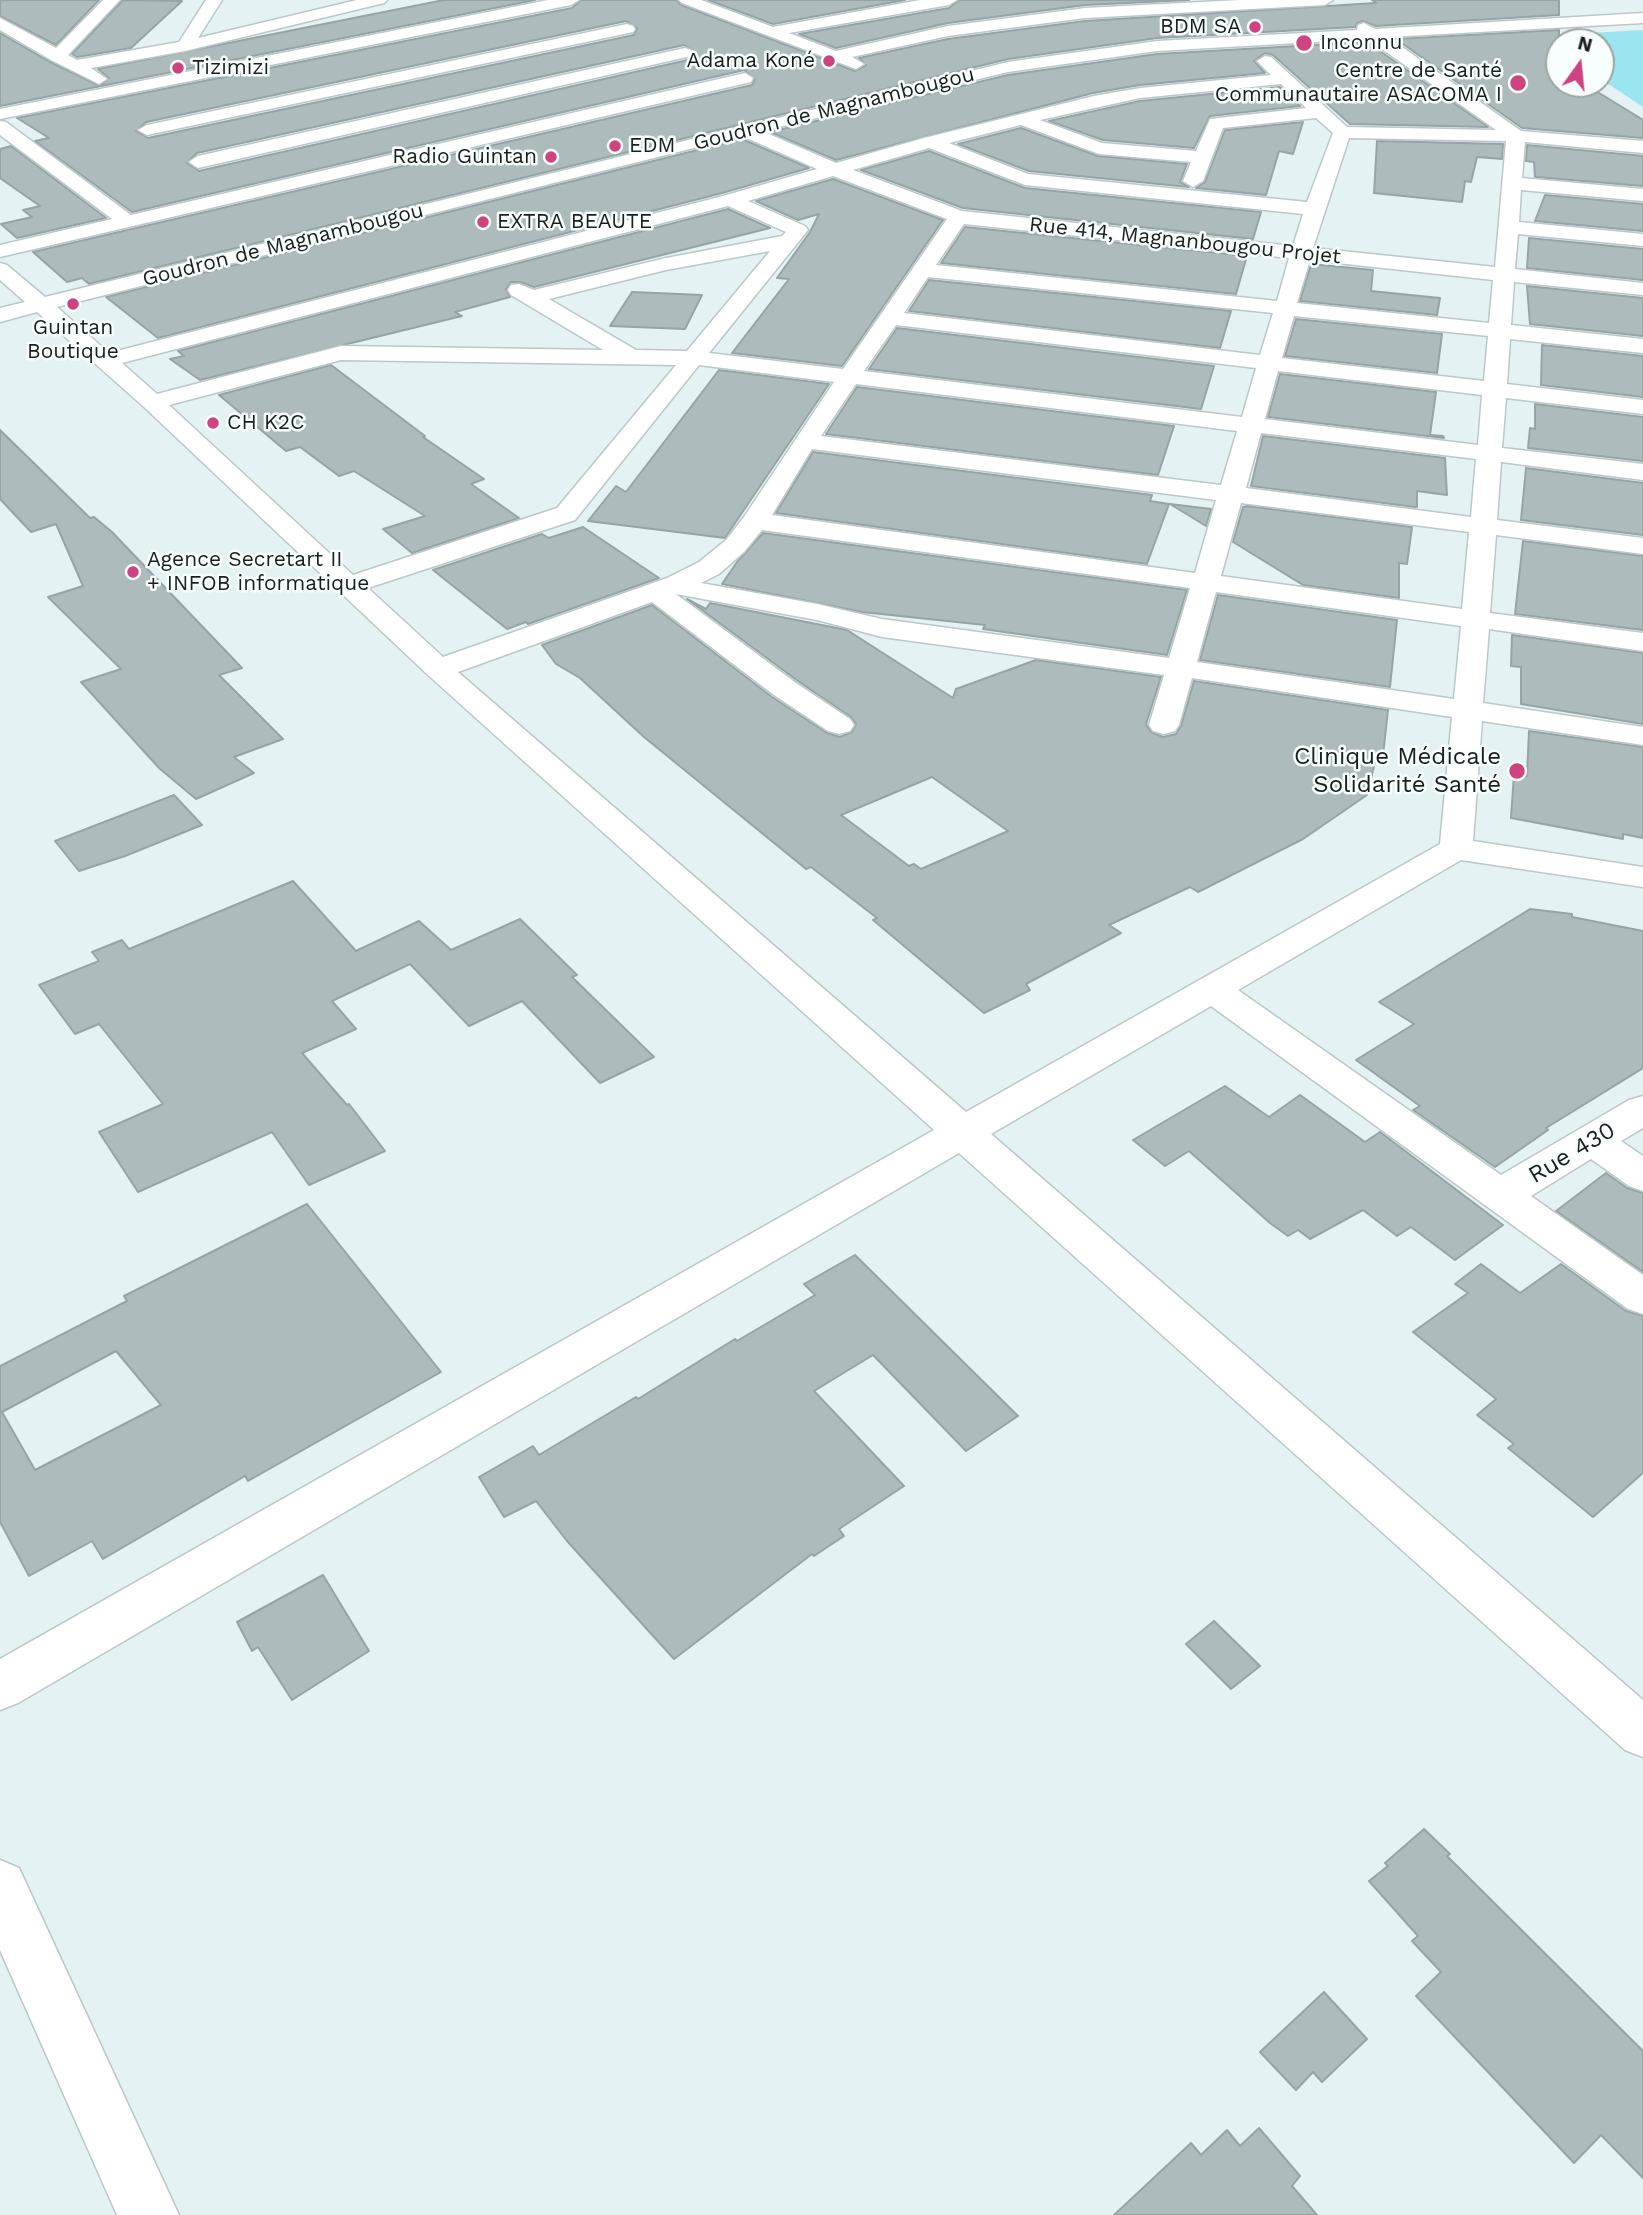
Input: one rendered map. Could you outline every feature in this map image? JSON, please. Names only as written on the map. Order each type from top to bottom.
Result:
[{"type":"street","points":[[57,57],[112,0]]},
{"type":"street","points":[[185,46],[214,0]]},
{"type":"street","points":[[77,65],[185,46],[379,0]]},
{"type":"street","points":[[687,0],[870,69]]},
{"type":"street","points":[[771,32],[848,16],[949,0]]},
{"type":"street","points":[[834,56],[948,31],[1085,13],[1189,4],[1327,2]]},
{"type":"street","points":[[714,10],[738,5]]},
{"type":"street","points":[[0,114],[93,95],[116,100],[578,7],[633,32],[142,126],[247,194]]},
{"type":"street","name":"Goudron de Magnambougou","points":[[0,315],[917,87],[1070,57],[1157,46],[1643,18]]},
{"type":"street","points":[[1353,20],[1516,136]]},
{"type":"street","points":[[0,23],[57,57],[77,65],[116,100]]},
{"type":"street","points":[[1243,41],[1342,132],[1516,136],[1643,147]]},
{"type":"street","points":[[472,114],[691,56],[662,43]]},
{"type":"street","points":[[0,251],[745,78],[721,68]]},
{"type":"street","points":[[414,74],[499,135]]},
{"type":"street","points":[[894,78],[917,87]]},
{"type":"street","points":[[104,360],[730,200],[930,142],[1094,101],[1140,93],[1284,79]]},
{"type":"street","points":[[198,162],[444,94]]},
{"type":"street","points":[[1187,196],[1216,122],[1321,112]]},
{"type":"street","points":[[1023,119],[1099,148],[1201,157]]},
{"type":"street","points":[[0,126],[128,222]]},
{"type":"street","points":[[530,128],[553,141]]},
{"type":"street","name":"Rue 414, Magnanbougou Projet","points":[[744,130],[833,169],[958,217],[1643,289]]},
{"type":"street","points":[[1164,725],[1314,209],[1342,132]]},
{"type":"street","points":[[1456,849],[1516,136]]},
{"type":"street","points":[[930,142],[1025,179],[1314,209]]},
{"type":"street","points":[[576,153],[599,166]]},
{"type":"street","points":[[1512,183],[1643,195]]},
{"type":"street","points":[[348,586],[566,514],[798,230],[730,200]]},
{"type":"street","points":[[438,669],[667,588],[709,568],[735,546],[755,522],[806,441],[958,217]]},
{"type":"street","points":[[1508,227],[1643,240]]},
{"type":"street","points":[[531,297],[666,264],[789,242]]},
{"type":"street","points":[[475,264],[631,357]]},
{"type":"street","points":[[0,269],[152,402],[438,669],[1643,1733]]},
{"type":"street","points":[[923,270],[1643,346]]},
{"type":"street","points":[[889,318],[1643,407]]},
{"type":"street","points":[[152,402],[341,353],[694,358],[1643,472]]},
{"type":"street","points":[[806,441],[1643,546]]},
{"type":"street","points":[[755,522],[1643,642]]},
{"type":"street","points":[[667,588],[701,592],[895,630],[1181,668],[1643,736]]},
{"type":"street","points":[[667,588],[785,689],[839,725]]},
{"type":"street","points":[[0,1686],[1456,849],[1643,877]]},
{"type":"street","points":[[1212,989],[1643,1297]]},
{"type":"street","name":"Rue 430","points":[[1500,1195],[1643,1110]]},
{"type":"street","points":[[1592,1140],[1643,1176]]},
{"type":"street","points":[[0,1887],[148,2215]]},
{"type":"shaded area","points":[[1643,30],[1643,107],[1615,88],[1615,32]]},
{"type":"building","points":[[0,0],[99,0],[56,45],[0,16]]},
{"type":"building","points":[[123,0],[182,1],[131,48],[77,57],[72,54]]},
{"type":"building","points":[[444,0],[535,0],[0,106],[0,33],[50,62],[100,86],[109,78],[98,69]]},
{"type":"building","points":[[581,0],[676,0],[681,5],[855,71],[866,65],[859,58],[948,39],[1085,21],[1376,3],[1372,0],[1559,0],[1559,15],[1376,26],[1363,21],[1355,27],[1157,38],[1008,59],[89,284],[82,278],[67,282],[33,252],[752,85],[755,79],[744,70],[132,212],[35,141],[49,138],[17,118],[572,8]],"holes":[[[626,21],[637,28],[634,35],[148,138],[136,131],[146,122]],[[684,45],[695,52],[692,59],[199,171],[187,163],[197,153]]]},
{"type":"building","points":[[708,0],[905,0],[773,24]]},
{"type":"building","points":[[959,0],[1189,0],[1085,5],[948,23],[836,48],[799,34],[949,8]]},
{"type":"building","points":[[1545,31],[1545,98],[1607,98],[1643,120],[1643,138],[1522,128],[1396,39]]},
{"type":"building","points":[[1367,42],[1488,127],[1350,124],[1273,55],[1265,53],[1254,61],[1265,73],[1140,85],[1093,93],[836,160],[770,132],[1008,75],[1157,54]]},
{"type":"building","points":[[1280,87],[1300,106],[1210,116],[1194,148],[1103,140],[1049,121],[1140,101]]},
{"type":"building","points":[[1303,122],[1293,154],[1279,151],[1266,195],[1196,188],[1205,182],[1225,130]]},
{"type":"building","points":[[1021,128],[1098,156],[1187,164],[1180,182],[1189,187],[1029,171],[958,144]]},
{"type":"building","points":[[742,139],[809,168],[722,193],[158,338],[106,297]]},
{"type":"building","points":[[1377,141],[1503,144],[1502,159],[1477,157],[1471,182],[1465,181],[1462,202],[1374,193]]},
{"type":"building","points":[[1527,145],[1643,156],[1643,186],[1535,177],[1534,162],[1526,161]]},
{"type":"building","points":[[11,146],[106,218],[17,238],[1,224],[32,217],[23,210],[40,206],[0,178],[0,149]]},
{"type":"building","points":[[929,151],[1025,188],[1261,212],[1253,239],[963,208],[861,170]]},
{"type":"building","points":[[833,179],[943,220],[842,366],[732,353],[789,279],[777,278],[810,232],[819,214],[798,220],[756,201]]},
{"type":"building","points":[[1545,195],[1643,204],[1643,231],[1535,221]]},
{"type":"building","points":[[728,209],[770,228],[534,287],[511,282],[506,289],[510,297],[455,312],[462,316],[200,380],[170,359],[184,356],[178,351]]},
{"type":"building","points":[[965,227],[1247,256],[1236,294],[941,263]]},
{"type":"building","points":[[1529,238],[1643,249],[1643,280],[1527,268]]},
{"type":"building","points":[[1311,264],[1373,270],[1371,291],[1440,298],[1437,315],[1300,301]]},
{"type":"building","points":[[929,280],[1231,311],[1220,348],[909,311]]},
{"type":"building","points":[[1527,286],[1643,298],[1643,336],[1530,324]]},
{"type":"building","points":[[632,292],[702,295],[685,329],[610,326]]},
{"type":"building","points":[[1296,319],[1442,334],[1437,373],[1285,356]]},
{"type":"building","points":[[897,328],[1214,366],[1201,409],[869,369]]},
{"type":"building","points":[[1542,345],[1643,356],[1643,397],[1541,385]]},
{"type":"building","points":[[331,365],[425,436],[423,437],[484,479],[471,484],[519,518],[412,553],[383,529],[425,516],[354,471],[339,476],[300,447],[286,451],[219,395]]},
{"type":"building","points":[[719,370],[829,384],[725,538],[588,521],[616,486],[626,492]]},
{"type":"building","points":[[1280,374],[1436,392],[1430,435],[1444,438],[1268,417]]},
{"type":"building","points":[[857,387],[1174,426],[1158,475],[826,434]]},
{"type":"building","points":[[1535,404],[1643,417],[1643,461],[1528,448],[1530,428],[1535,429]]},
{"type":"building","points":[[0,430],[90,518],[94,517],[112,532],[242,668],[219,675],[283,739],[234,757],[254,773],[196,799],[159,768],[81,682],[121,669],[48,597],[83,586],[56,524],[31,532],[0,499]]},
{"type":"building","points":[[1263,436],[1445,458],[1447,495],[1417,491],[1415,507],[1251,486]]},
{"type":"building","points":[[813,452],[1152,495],[1150,501],[1169,504],[1147,564],[776,513]]},
{"type":"building","points":[[1526,468],[1643,483],[1643,535],[1521,520]]},
{"type":"building","points":[[1170,504],[1211,509],[1206,526]]},
{"type":"building","points":[[1243,507],[1412,527],[1407,564],[1399,563],[1399,598],[1303,585],[1233,542]]},
{"type":"building","points":[[583,527],[659,578],[507,629],[433,570],[542,534],[549,538]]},
{"type":"building","points":[[763,533],[1187,590],[1167,655],[983,629],[985,625],[862,612],[722,584]]},
{"type":"building","points":[[1523,541],[1643,556],[1643,630],[1515,614]]},
{"type":"building","points":[[1218,595],[1397,620],[1390,687],[1200,660]]},
{"type":"building","points":[[687,599],[706,609],[710,603],[847,630],[953,698],[956,689],[1036,660],[1161,677],[1146,724],[1151,732],[1163,737],[1176,734],[1181,726],[1194,681],[1388,710],[1383,755],[1377,754],[1367,795],[1303,839],[1198,892],[1190,887],[1109,925],[1121,933],[1026,984],[1030,990],[984,1013],[873,920],[877,918],[811,867],[806,869],[644,737],[580,678],[556,664],[542,645],[652,605],[772,697],[827,733],[840,737],[852,732],[856,724],[851,717]],"holes":[[[932,777],[1008,831],[921,869],[914,864],[909,866],[841,815]]]},
{"type":"building","points":[[1512,635],[1643,653],[1643,724],[1521,704],[1521,667],[1511,666]]},
{"type":"building","points":[[1529,731],[1643,747],[1643,838],[1623,834],[1623,839],[1511,818],[1514,774],[1527,776]]},
{"type":"building","points":[[174,795],[202,825],[79,871],[55,841]]},
{"type":"building","points":[[293,881],[356,951],[419,921],[451,950],[520,919],[577,975],[572,977],[654,1057],[600,1083],[522,1001],[469,1026],[410,964],[332,1001],[356,1029],[302,1053],[347,1105],[349,1104],[385,1151],[309,1185],[272,1132],[138,1192],[99,1132],[163,1104],[99,1024],[75,1034],[39,985],[99,961],[92,952],[122,940],[129,949]]},
{"type":"building","points":[[1530,909],[1572,914],[1572,917],[1643,931],[1643,1068],[1546,1128],[1548,1130],[1495,1167],[1413,1110],[1420,1106],[1356,1060],[1414,1024],[1379,1002]]},
{"type":"building","points":[[1225,1086],[1269,1117],[1300,1095],[1365,1142],[1380,1132],[1503,1225],[1455,1260],[1411,1227],[1397,1236],[1363,1210],[1310,1239],[1298,1230],[1288,1236],[1189,1151],[1165,1166],[1133,1140]]},
{"type":"building","points":[[1606,1173],[1627,1188],[1643,1193],[1643,1272],[1556,1211]]},
{"type":"building","points":[[307,1204],[441,1372],[248,1481],[245,1476],[103,1559],[92,1541],[29,1576],[0,1522],[0,1366],[127,1301],[124,1296]],"holes":[[[116,1351],[161,1405],[35,1470],[2,1412]]]},
{"type":"building","points":[[855,1255],[1018,1416],[966,1451],[873,1355],[814,1391],[904,1486],[839,1529],[844,1536],[814,1556],[812,1554],[674,1659],[567,1541],[536,1501],[504,1517],[479,1477],[533,1446],[539,1455],[815,1295],[804,1284]]},
{"type":"building","points":[[1481,1264],[1520,1293],[1561,1264],[1626,1311],[1643,1316],[1643,1473],[1593,1517],[1508,1448],[1514,1444],[1477,1415],[1496,1399],[1413,1332],[1468,1293],[1455,1284]]},
{"type":"building","points":[[323,1575],[369,1651],[292,1700],[258,1647],[252,1651],[237,1622]]},
{"type":"building","points":[[1214,1621],[1260,1666],[1231,1689],[1186,1644]]},
{"type":"building","points":[[1424,1829],[1450,1854],[1447,1856],[1643,2051],[1643,2178],[1601,2135],[1574,2163],[1416,1996],[1441,1972],[1412,1941],[1418,1936],[1369,1881],[1388,1866],[1385,1863]]},
{"type":"building","points":[[1324,1992],[1367,2039],[1322,2082],[1313,2072],[1296,2090],[1260,2052]]},
{"type":"building","points":[[1259,2128],[1300,2176],[1292,2186],[1317,2215],[1114,2215],[1191,2143],[1201,2155],[1227,2130],[1240,2146]]},
{"type":"place","name":"BDM SA","points":[[1255,27]]},
{"type":"place","name":"Inconnu","points":[[1304,43]]},
{"type":"place","name":"Adama Koné","points":[[829,61]]},
{"type":"place","name":"Tizimizi","points":[[178,68]]},
{"type":"place","name":"Centre de Santé Communautaire ASACOMA I","points":[[1518,83]]},
{"type":"place","name":"EDM","points":[[615,146]]},
{"type":"place","name":"Radio Guintan","points":[[551,157]]},
{"type":"place","name":"EXTRA BEAUTE","points":[[483,222]]},
{"type":"place","name":"Guintan Boutique","points":[[73,304]]},
{"type":"place","name":"CH K2C","points":[[213,423]]},
{"type":"place","name":"Agence Secretart II + INFOB informatique","points":[[133,572]]},
{"type":"place","name":"Clinique Médicale Solidarité Santé","points":[[1517,771]]}]
